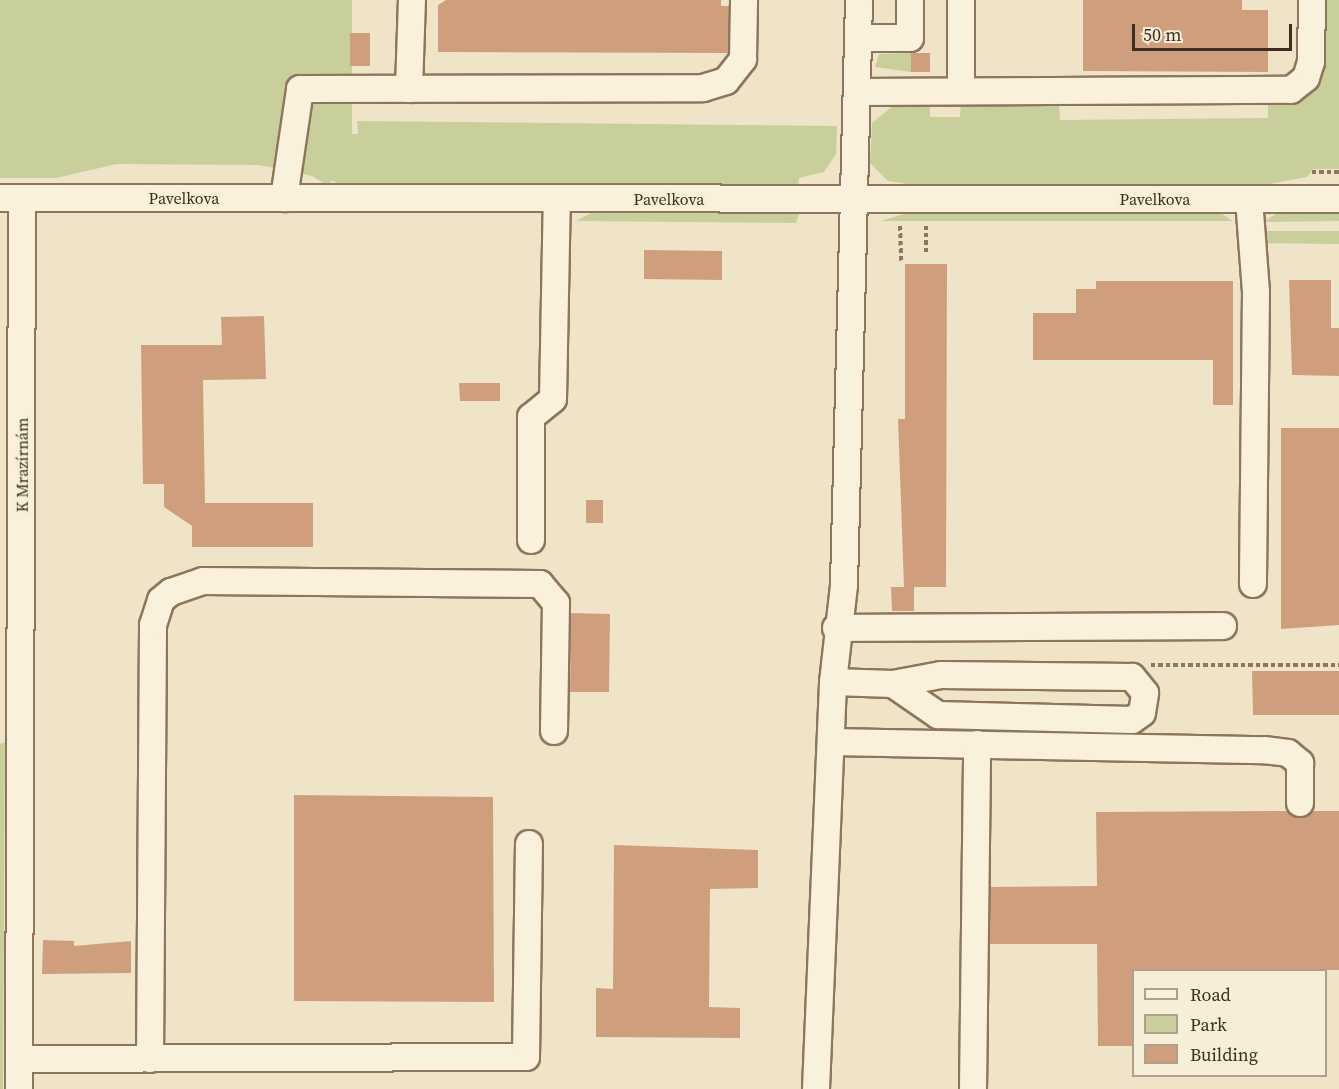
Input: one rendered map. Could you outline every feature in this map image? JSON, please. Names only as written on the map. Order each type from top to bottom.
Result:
[{"type":"street","points":[[409,89],[412,0]]},
{"type":"street","points":[[284,198],[300,89],[703,88],[726,81],[744,59],[744,0]]},
{"type":"street","points":[[816,1089],[836,628],[844,585],[857,199],[859,0]]},
{"type":"street","points":[[859,38],[910,38],[910,0]]},
{"type":"street","points":[[961,0],[961,90]]},
{"type":"street","points":[[859,92],[1292,90],[1306,78],[1311,62],[1312,0]]},
{"type":"street","name":"Pavelkova","points":[[11,198],[1339,199]]},
{"type":"street","name":"K Mrazírnám","points":[[11,198],[10,714],[19,1089]]},
{"type":"street","points":[[531,540],[531,417],[553,399],[557,199]]},
{"type":"street","points":[[1249,199],[1256,292],[1253,584]]},
{"type":"street","points":[[150,1059],[153,625],[161,600],[171,591],[203,581],[540,584],[556,603],[554,731]]},
{"type":"street","points":[[836,628],[1223,626]]},
{"type":"street","points":[[833,682],[893,684],[941,675],[1132,677],[1144,693],[1142,713],[1132,720],[938,715],[893,684]]},
{"type":"street","points":[[832,742],[1288,753],[1300,763],[1300,803]]},
{"type":"street","points":[[973,1089],[977,744]]},
{"type":"street","points":[[19,1059],[526,1057],[529,844]]},
{"type":"path","points":[[1312,172],[1339,172]]},
{"type":"path","points":[[900,226],[901,261]]},
{"type":"path","points":[[926,226],[926,252]]},
{"type":"path","points":[[1146,667],[1339,665]]},
{"type":"green space","points":[[0,0],[352,0],[352,134],[358,134],[357,121],[837,126],[836,154],[824,172],[799,178],[798,186],[340,185],[331,180],[330,187],[312,176],[259,165],[117,164],[56,178],[0,178]]},
{"type":"green space","points":[[1324,0],[1339,0],[1339,169],[1313,169],[1307,177],[1253,187],[914,185],[888,181],[870,163],[872,123],[896,103],[930,102],[930,117],[960,117],[961,103],[1059,102],[1060,120],[1268,118],[1268,103],[1315,83],[1321,73]]},
{"type":"green space","points":[[911,53],[911,72],[875,67],[879,54]]},
{"type":"green space","points":[[595,211],[800,211],[796,223],[576,221]]},
{"type":"green space","points":[[910,212],[1219,212],[1233,221],[881,221]]},
{"type":"green space","points":[[1280,212],[1339,212],[1339,221],[1262,222]]},
{"type":"green space","points":[[1258,231],[1339,231],[1339,244],[1258,243]]},
{"type":"green space","points":[[5,742],[3,1089],[0,1089],[0,744]]},
{"type":"building","points":[[446,0],[721,0],[721,6],[729,6],[728,53],[438,52],[438,5]]},
{"type":"building","points":[[1083,0],[1242,0],[1242,10],[1268,10],[1268,72],[1083,71]]},
{"type":"building","points":[[350,33],[370,33],[370,66],[350,66]]},
{"type":"building","points":[[911,53],[930,53],[930,72],[911,72]]},
{"type":"building","points":[[644,250],[722,251],[722,280],[644,279]]},
{"type":"building","points":[[905,264],[947,264],[946,587],[914,587],[914,611],[892,611],[891,587],[904,587],[898,419],[905,419]]},
{"type":"building","points":[[1289,280],[1331,280],[1331,328],[1339,328],[1339,376],[1292,375]]},
{"type":"building","points":[[1096,281],[1233,281],[1233,405],[1213,405],[1213,360],[1033,360],[1033,313],[1076,313],[1076,289],[1096,289]]},
{"type":"building","points":[[264,316],[266,379],[203,380],[205,503],[313,503],[313,547],[192,547],[192,526],[164,507],[164,484],[143,484],[141,345],[222,345],[221,317]]},
{"type":"building","points":[[459,383],[500,383],[500,401],[460,401]]},
{"type":"building","points":[[1281,428],[1339,428],[1339,625],[1281,629]]},
{"type":"building","points":[[586,500],[603,500],[603,523],[586,523]]},
{"type":"building","points":[[571,613],[610,614],[609,692],[570,692]]},
{"type":"building","points":[[1252,671],[1339,671],[1339,715],[1253,715]]},
{"type":"building","points":[[294,795],[493,797],[494,1002],[294,1001]]},
{"type":"building","points":[[1287,811],[1301,818],[1313,811],[1339,811],[1339,970],[1132,969],[1132,1046],[1098,1046],[1097,944],[990,944],[990,887],[1097,886],[1096,812]]},
{"type":"building","points":[[614,845],[758,850],[758,888],[710,889],[709,1007],[740,1008],[740,1038],[596,1037],[596,988],[613,989]]},
{"type":"building","points":[[43,940],[74,941],[74,946],[131,941],[131,973],[42,974]]}]
